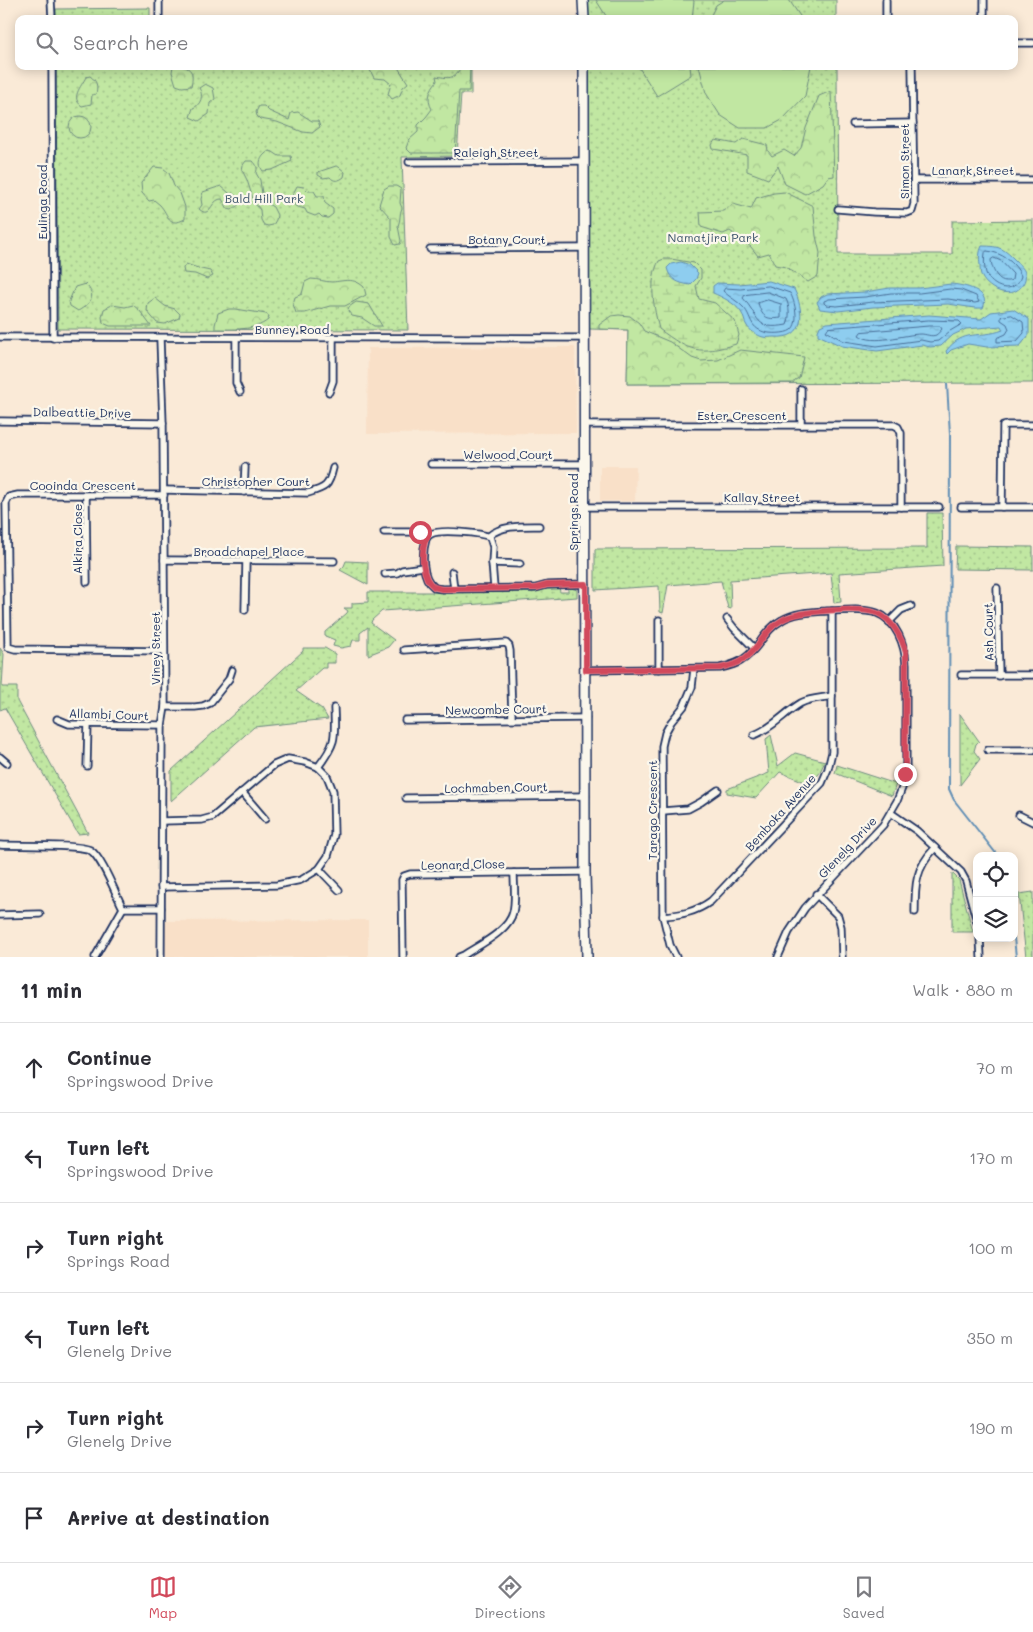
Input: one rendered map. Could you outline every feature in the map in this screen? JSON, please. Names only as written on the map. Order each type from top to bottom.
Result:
[{"type":"main road","points":[[583,0],[584,15]]},
{"type":"main road","name":"Springs Road","points":[[584,70],[585,872],[587,957]]},
{"type":"street","points":[[51,0],[52,15]]},
{"type":"street","points":[[158,0],[159,15]]},
{"type":"street","points":[[886,0],[886,15]]},
{"type":"street","points":[[984,0],[984,15]]},
{"type":"street","points":[[1018,43],[1033,43]]},
{"type":"street","name":"Eulinga Road","points":[[52,70],[53,338]]},
{"type":"street","name":"Simon Street","points":[[838,209],[908,213],[912,211],[914,204],[912,70]]},
{"type":"street","points":[[853,124],[913,124]]},
{"type":"street","name":"Raleigh Street","points":[[409,162],[584,161]]},
{"type":"street","name":"Lanark Street","points":[[914,180],[1033,180]]},
{"type":"street","name":"Botany Court","points":[[430,249],[584,248]]},
{"type":"street","name":"Bunney Road","points":[[0,337],[236,339],[584,338]]},
{"type":"street","name":"Viney Street","points":[[160,338],[163,423],[165,645],[165,707],[162,725],[161,957]]},
{"type":"street","points":[[329,392],[333,381],[333,338]]},
{"type":"street","points":[[236,339],[236,383],[240,392]]},
{"type":"street","points":[[801,389],[801,425]]},
{"type":"street","name":"Dalbeattie Drive","points":[[0,421],[163,423]]},
{"type":"street","points":[[1002,507],[1001,424],[1033,425]]},
{"type":"street","name":"Ester Crescent","points":[[585,425],[900,425],[901,507]]},
{"type":"street","name":"Welwood Court","points":[[431,464],[585,464]]},
{"type":"street","points":[[244,492],[245,467]]},
{"type":"street","name":"Christopher Court","points":[[164,492],[308,493],[323,489],[330,482],[333,468]]},
{"type":"street","name":"Cooinda Crescent","points":[[164,492],[86,496],[18,495],[9,497],[6,503],[8,647],[15,649],[164,650]]},
{"type":"street","name":"Alkira Close","points":[[86,496],[87,582]]},
{"type":"street","name":"Kallay Street","points":[[585,508],[939,507]]},
{"type":"street","points":[[961,507],[1033,507]]},
{"type":"street","points":[[489,536],[500,530],[522,526],[539,526]]},
{"type":"street","points":[[384,532],[419,532],[426,539]]},
{"type":"street","points":[[494,588],[492,564],[494,547],[489,536],[478,533],[445,532],[432,534],[426,539],[423,567],[427,578],[434,587],[442,589],[536,588],[547,585],[586,584]]},
{"type":"street","name":"Broadchapel Place","points":[[164,560],[334,561]]},
{"type":"street","points":[[245,610],[246,561]]},
{"type":"street","points":[[492,564],[520,564]]},
{"type":"street","points":[[385,574],[423,567]]},
{"type":"street","points":[[452,572],[454,589]]},
{"type":"street","name":"Ash Court","points":[[998,588],[999,676]]},
{"type":"street","points":[[586,670],[720,668],[732,665],[745,658],[771,627],[784,618],[807,612],[859,610],[878,614],[889,622],[901,610],[911,606]]},
{"type":"street","name":"Bemboka Avenue","points":[[663,916],[692,912],[702,908],[711,901],[822,783],[828,770],[832,752],[832,611]]},
{"type":"street","points":[[727,619],[754,648]]},
{"type":"street","points":[[659,620],[659,669]]},
{"type":"street","name":"Glenelg Drive","points":[[778,957],[794,923],[816,894],[878,830],[891,813],[902,788],[906,769],[906,664],[903,643],[889,622]]},
{"type":"street","points":[[404,650],[506,644],[510,651],[512,718]]},
{"type":"street","name":"Tarago Crescent","points":[[676,957],[670,945],[663,916],[662,746],[665,733],[684,706],[692,688],[694,669]]},
{"type":"street","points":[[165,707],[195,707],[210,703],[229,679],[232,670]]},
{"type":"street","points":[[961,676],[1033,675]]},
{"type":"street","points":[[754,735],[770,728],[801,703],[832,696]]},
{"type":"street","points":[[318,767],[330,752],[334,741],[334,708]]},
{"type":"street","name":"Newcombe Court","points":[[405,720],[586,718]]},
{"type":"street","name":"Allambi Court","points":[[57,719],[69,724],[162,725]]},
{"type":"street","points":[[88,724],[88,766]]},
{"type":"street","points":[[988,750],[1033,750]]},
{"type":"street","points":[[0,757],[7,763]]},
{"type":"street","points":[[161,887],[277,885],[301,880],[319,869],[328,856],[334,835],[333,791],[327,776],[318,767],[288,759],[274,765],[213,817],[202,820],[162,821]]},
{"type":"street","points":[[662,811],[688,809],[718,790]]},
{"type":"street","points":[[242,792],[265,819]]},
{"type":"street","name":"Lochmaben Court","points":[[406,798],[586,796]]},
{"type":"street","points":[[891,813],[907,823],[960,872],[964,877],[973,908]]},
{"type":"street","points":[[1019,815],[1033,822]]},
{"type":"street","points":[[0,845],[73,847],[90,850],[100,860],[123,908]]},
{"type":"street","points":[[915,912],[915,885],[918,873],[935,848]]},
{"type":"street","points":[[319,869],[340,890]]},
{"type":"street","name":"Leonard Close","points":[[403,957],[402,880],[404,876],[585,872]]},
{"type":"street","name":"Leonard Close","points":[[459,957],[504,928],[510,920],[514,905],[514,873]]},
{"type":"street","points":[[816,894],[838,916],[841,927],[842,957]]},
{"type":"street","points":[[123,908],[161,908]]},
{"type":"street","points":[[95,957],[123,908]]},
{"type":"street","points":[[0,915],[40,914]]},
{"type":"street","points":[[980,942],[981,957]]},
{"type":"shaded area","points":[[574,347],[576,433],[367,434],[368,348]]},
{"type":"shaded area","points":[[600,466],[636,466],[635,501],[600,501]]},
{"type":"shaded area","points":[[368,920],[368,957],[165,957],[164,921]]},
{"type":"green space","points":[[588,0],[836,0],[836,15],[588,15]]},
{"type":"green space","points":[[596,0],[694,1],[692,15],[605,15]]},
{"type":"green space","points":[[724,0],[789,0],[799,15],[711,15],[716,5]]},
{"type":"green space","points":[[150,8],[150,15],[56,15],[56,9]]},
{"type":"green space","name":"Bald Hill Park","points":[[56,70],[471,70],[471,94],[461,94],[457,156],[402,157],[408,330],[58,329]]},
{"type":"green space","points":[[172,70],[190,70],[192,76],[191,86],[182,87],[176,85]]},
{"type":"green space","points":[[370,70],[400,70],[408,83],[403,87],[400,95],[392,99],[388,94],[391,84],[385,79],[374,78]]},
{"type":"green space","points":[[459,70],[470,70],[469,91],[459,91],[455,153],[411,153],[406,148],[409,140],[418,132],[418,125],[432,109],[429,98],[432,87],[437,81],[436,76],[446,78],[452,77]]},
{"type":"green space","name":"Namatjira Park","points":[[588,70],[837,70],[838,254],[952,254],[952,221],[1033,220],[1033,383],[627,384],[628,330],[589,329]]},
{"type":"green space","points":[[641,70],[690,70],[691,75],[657,96]]},
{"type":"green space","points":[[700,70],[810,70],[805,96],[782,120],[767,128],[740,128],[720,115],[706,93]]},
{"type":"green space","points":[[90,76],[96,84],[96,94],[92,95],[91,104],[82,106],[77,100],[78,92],[86,77]]},
{"type":"green space","points":[[205,84],[213,88],[215,99],[210,103],[209,114],[199,121],[190,117],[193,108],[201,100],[199,88]]},
{"type":"green space","points":[[831,91],[834,176],[828,177],[823,184],[805,194],[785,184],[778,166],[768,179],[747,171],[747,155],[713,149],[712,145],[715,140],[736,144],[743,139],[767,145],[768,151],[772,156],[784,150],[794,156],[801,148],[806,128],[819,96]]},
{"type":"green space","points":[[259,106],[264,106],[269,111],[289,120],[291,113],[298,112],[312,121],[318,121],[320,127],[312,133],[303,132],[277,122],[260,119],[256,112]]},
{"type":"green space","points":[[80,116],[90,123],[91,127],[84,137],[80,138],[70,131],[69,127],[76,117]]},
{"type":"green space","points":[[269,151],[279,156],[291,156],[292,161],[272,170],[263,171],[260,165],[261,160]]},
{"type":"green space","points":[[246,161],[253,161],[256,165],[256,173],[260,180],[263,201],[273,207],[277,215],[273,225],[264,225],[261,220],[260,210],[254,202],[242,170]]},
{"type":"green space","points":[[336,166],[345,172],[344,177],[335,180],[318,175],[318,172]]},
{"type":"green space","points":[[154,167],[163,168],[169,173],[185,207],[185,219],[172,221],[159,204],[154,200],[149,201],[142,193],[141,183]]},
{"type":"green space","points":[[221,186],[229,193],[235,195],[239,201],[238,205],[232,210],[228,209],[222,199],[215,202],[206,212],[199,209],[202,205],[203,192]]},
{"type":"green space","points":[[297,186],[304,187],[308,191],[314,191],[317,196],[324,196],[325,203],[333,209],[333,214],[328,218],[322,217],[319,214],[315,216],[307,213],[305,209],[295,206],[291,198]]},
{"type":"green space","points":[[389,186],[396,186],[401,189],[400,203],[402,208],[398,226],[401,241],[400,244],[395,245],[391,237],[391,218],[379,205],[384,189]]},
{"type":"green space","points":[[785,192],[813,206],[820,253],[818,276],[808,282],[786,267],[775,265],[769,253],[758,256],[751,247],[730,231],[723,234],[701,227],[700,212],[723,211],[733,204],[751,209],[756,198]]},
{"type":"green space","points":[[664,259],[694,263],[701,270],[701,278],[696,286],[699,299],[715,303],[735,321],[739,335],[736,344],[713,350],[695,349],[679,343],[659,329],[653,286],[659,261]]},
{"type":"green space","points":[[186,264],[210,271],[213,276],[207,279],[195,274],[184,273],[183,268]]},
{"type":"green space","points":[[311,279],[332,282],[356,282],[364,287],[366,295],[345,306],[330,306],[305,313],[296,313],[293,304],[295,297],[302,294],[305,282]]},
{"type":"green space","points":[[85,284],[92,296],[89,303],[78,311],[70,306],[69,301],[75,287]]},
{"type":"green space","points":[[155,298],[165,306],[175,309],[180,314],[179,318],[165,324],[157,323],[147,311],[148,303]]},
{"type":"green space","points":[[356,302],[369,304],[382,326],[374,326],[362,318],[352,316],[348,311],[349,307]]},
{"type":"green space","points":[[112,305],[125,307],[133,305],[151,326],[110,326],[103,323],[104,309]]},
{"type":"green space","points":[[229,309],[269,316],[268,320],[263,324],[250,328],[215,329],[218,313]]},
{"type":"green space","points":[[611,316],[630,316],[639,323],[644,331],[670,342],[692,358],[701,361],[718,360],[740,350],[804,357],[799,378],[793,383],[627,384],[628,330],[599,329],[599,325]]},
{"type":"green space","points":[[927,513],[942,513],[943,566],[839,573],[841,602],[834,603],[831,573],[730,580],[731,609],[728,608],[721,581],[668,585],[663,613],[660,612],[659,586],[595,590],[595,549],[927,548]]},
{"type":"green space","points":[[956,546],[1033,547],[1033,570],[955,569]]},
{"type":"green space","points":[[346,561],[368,562],[368,585],[340,570]]},
{"type":"green space","points":[[559,587],[560,592],[568,592],[568,587],[577,590],[577,597],[382,611],[371,623],[394,640],[388,647],[368,655],[368,627],[360,633],[360,640],[353,640],[351,646],[341,648],[333,646],[335,640],[325,636],[325,632],[347,613],[348,611],[344,608],[352,608],[352,603],[368,602],[368,592],[535,592],[545,588]]},
{"type":"green space","points":[[0,648],[4,654],[2,687],[17,687],[17,701],[88,833],[78,834],[5,708],[0,710]]},
{"type":"green space","points":[[303,648],[325,648],[335,654],[335,663],[326,663],[326,668],[322,668],[296,691],[322,709],[328,719],[254,727],[171,801],[171,771],[303,651]]},
{"type":"green space","points":[[960,714],[979,741],[974,751],[980,759],[960,785]]},
{"type":"green space","points":[[771,735],[778,766],[795,753],[825,761],[819,774],[810,784],[780,772],[756,798],[727,793],[727,789],[769,773],[766,739]]},
{"type":"green space","points":[[837,765],[896,784],[892,796],[835,773]]},
{"type":"green space","points":[[952,873],[959,880],[973,932],[952,932]]},
{"type":"green space","points":[[1033,892],[1033,957],[1026,957],[1019,894]]},
{"type":"water","points":[[982,246],[1002,249],[1023,268],[1025,279],[1019,289],[1007,293],[1001,292],[985,282],[981,276],[980,269],[980,251]]},
{"type":"water","points":[[681,262],[690,265],[698,273],[696,279],[690,285],[675,280],[668,272],[667,268],[671,264]]},
{"type":"water","points":[[769,281],[794,289],[800,306],[800,322],[797,329],[785,337],[766,337],[756,334],[748,328],[742,314],[735,306],[713,293],[713,286],[717,283],[739,284]]},
{"type":"water","points":[[951,284],[968,287],[980,293],[985,302],[983,308],[948,304],[873,307],[838,311],[820,309],[817,302],[827,294]]},
{"type":"water","points":[[1013,309],[1029,319],[1029,335],[1020,346],[987,347],[968,344],[951,350],[947,354],[946,351],[959,339],[972,335],[994,333],[1003,330],[1001,326],[966,329],[953,335],[941,346],[930,347],[922,345],[877,351],[842,346],[818,335],[820,326],[827,323],[929,315],[981,319],[991,312]]},
{"type":"waterway","points":[[947,384],[950,434],[949,789],[954,800],[995,852]]},
{"type":"waterway","points":[[1014,942],[1016,957]]},
{"type":"route","points":[[420,532],[426,539],[423,567],[427,578],[434,587],[442,589],[536,588],[547,585],[586,584],[586,670],[720,668],[732,665],[745,658],[771,627],[784,618],[807,612],[859,610],[878,614],[895,629],[901,638],[906,653],[905,774]]}]
